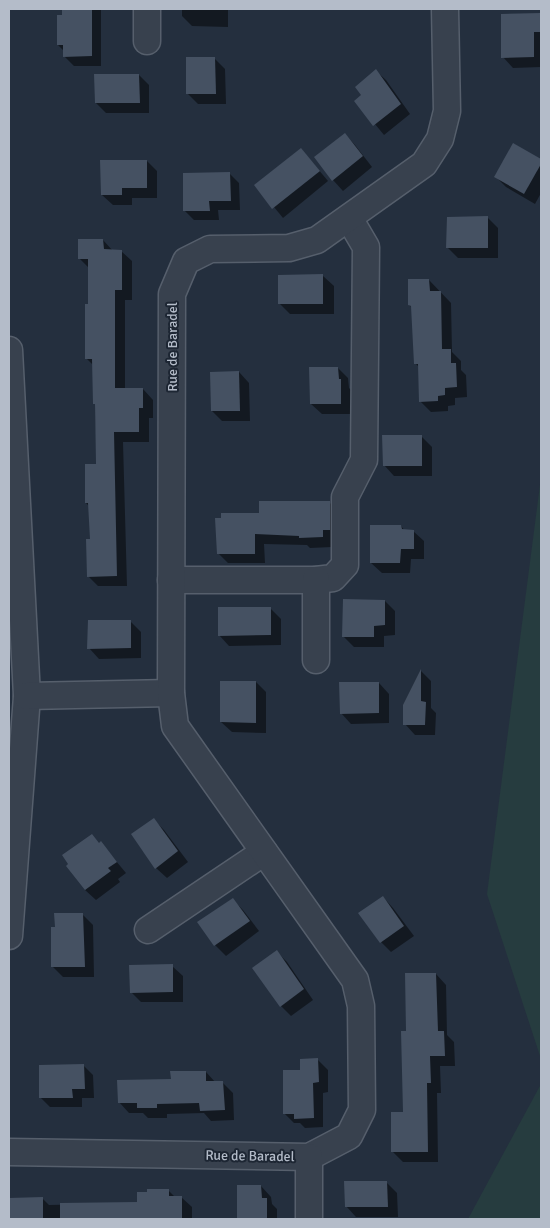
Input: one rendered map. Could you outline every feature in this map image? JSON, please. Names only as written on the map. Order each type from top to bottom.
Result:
[{"type":"street","points":[[147,9],[147,41]]},
{"type":"street","name":"Rue de Baradel","points":[[9,1152],[308,1157],[349,1136],[362,1110],[362,1006],[355,980],[175,726],[171,693],[172,294],[186,261],[210,249],[289,248],[317,240],[424,164],[440,139],[447,111],[445,9]]},
{"type":"street","points":[[171,580],[316,580],[333,578],[345,565],[345,497],[364,460],[366,247],[349,218]]},
{"type":"street","points":[[9,350],[27,696],[9,936]]},
{"type":"street","points":[[316,580],[316,660]]},
{"type":"street","points":[[27,696],[171,693]]},
{"type":"street","points":[[148,930],[264,852]]},
{"type":"street","points":[[308,1157],[308,1219]]},
{"type":"green space","points":[[541,477],[541,1059],[487,894]]},
{"type":"green space","points":[[541,1084],[541,1219],[468,1219]]},
{"type":"building","points":[[62,9],[92,9],[92,56],[63,57],[63,45],[57,45],[57,15],[62,15]]},
{"type":"building","points":[[541,13],[541,32],[534,32],[534,57],[501,58],[501,14]]},
{"type":"building","points":[[186,57],[215,57],[216,94],[186,94]]},
{"type":"building","points":[[376,69],[401,104],[373,126],[354,101],[361,95],[355,87]]},
{"type":"building","points":[[94,74],[139,74],[140,103],[95,103]]},
{"type":"building","points":[[345,133],[363,156],[332,181],[314,157]]},
{"type":"building","points":[[513,143],[541,159],[541,164],[524,194],[494,177]]},
{"type":"building","points":[[301,148],[320,171],[272,209],[254,185]]},
{"type":"building","points":[[100,160],[147,160],[147,188],[122,188],[122,195],[101,195]]},
{"type":"building","points":[[230,172],[231,201],[209,201],[210,211],[183,211],[183,173]]},
{"type":"building","points":[[488,216],[488,248],[446,248],[447,217]]},
{"type":"building","points":[[78,239],[103,239],[104,249],[122,250],[122,290],[115,290],[115,388],[143,388],[143,408],[139,408],[139,432],[114,432],[117,576],[87,577],[86,539],[90,539],[88,503],[85,503],[85,464],[96,464],[95,404],[93,404],[92,359],[85,359],[85,304],[88,304],[88,259],[78,259]]},
{"type":"building","points":[[323,274],[323,304],[278,304],[278,275]]},
{"type":"building","points":[[408,279],[429,279],[430,291],[441,291],[442,349],[451,349],[451,363],[456,363],[457,387],[445,388],[445,395],[438,396],[438,401],[419,402],[418,364],[414,364],[411,306],[408,305]]},
{"type":"building","points":[[309,367],[338,367],[339,379],[341,379],[341,404],[310,404]]},
{"type":"building","points":[[239,371],[240,411],[211,411],[210,372]]},
{"type":"building","points":[[382,435],[422,435],[422,466],[383,466]]},
{"type":"building","points":[[259,501],[330,501],[330,530],[323,530],[323,537],[299,538],[299,536],[255,534],[255,554],[217,554],[215,518],[221,518],[221,513],[259,513]]},
{"type":"building","points":[[370,525],[401,525],[402,529],[414,530],[414,549],[401,549],[400,563],[370,563]]},
{"type":"building","points":[[343,599],[385,600],[385,625],[374,626],[374,637],[342,637]]},
{"type":"building","points":[[218,607],[271,607],[271,635],[218,636]]},
{"type":"building","points":[[88,620],[131,620],[131,648],[87,649]]},
{"type":"building","points":[[421,669],[421,701],[426,702],[425,725],[403,725],[403,705]]},
{"type":"building","points":[[220,681],[256,681],[256,723],[220,722]]},
{"type":"building","points":[[339,682],[379,682],[379,713],[340,714]]},
{"type":"building","points":[[154,818],[178,851],[155,869],[131,834]]},
{"type":"building","points":[[92,834],[99,843],[101,841],[117,862],[108,868],[111,871],[85,890],[66,866],[68,864],[62,855]]},
{"type":"building","points":[[383,896],[404,926],[380,943],[358,913]]},
{"type":"building","points":[[233,898],[250,921],[214,946],[197,922]]},
{"type":"building","points":[[54,913],[83,913],[85,967],[51,967],[51,927],[55,927]]},
{"type":"building","points":[[277,950],[304,989],[280,1007],[252,968]]},
{"type":"building","points":[[173,964],[173,992],[130,993],[129,965]]},
{"type":"building","points":[[405,973],[436,973],[438,1031],[444,1031],[445,1056],[430,1056],[431,1083],[427,1083],[428,1152],[391,1152],[391,1112],[403,1112],[401,1031],[406,1031]]},
{"type":"building","points":[[318,1058],[319,1082],[313,1083],[314,1118],[294,1119],[294,1114],[283,1114],[283,1070],[300,1070],[300,1059]]},
{"type":"building","points":[[84,1064],[85,1089],[72,1089],[73,1098],[39,1098],[39,1065]]},
{"type":"building","points":[[170,1071],[206,1071],[206,1081],[223,1081],[225,1110],[200,1111],[199,1103],[157,1104],[157,1108],[137,1108],[137,1103],[118,1103],[117,1080],[171,1079]]},
{"type":"building","points":[[344,1181],[387,1181],[388,1207],[345,1207]]},
{"type":"building","points":[[237,1185],[261,1185],[262,1198],[267,1198],[267,1219],[237,1219]]},
{"type":"building","points":[[147,1189],[169,1189],[169,1196],[182,1196],[182,1219],[60,1219],[60,1203],[137,1202],[137,1192],[147,1192]]},
{"type":"building","points":[[43,1197],[43,1219],[9,1219],[9,1198]]}]
